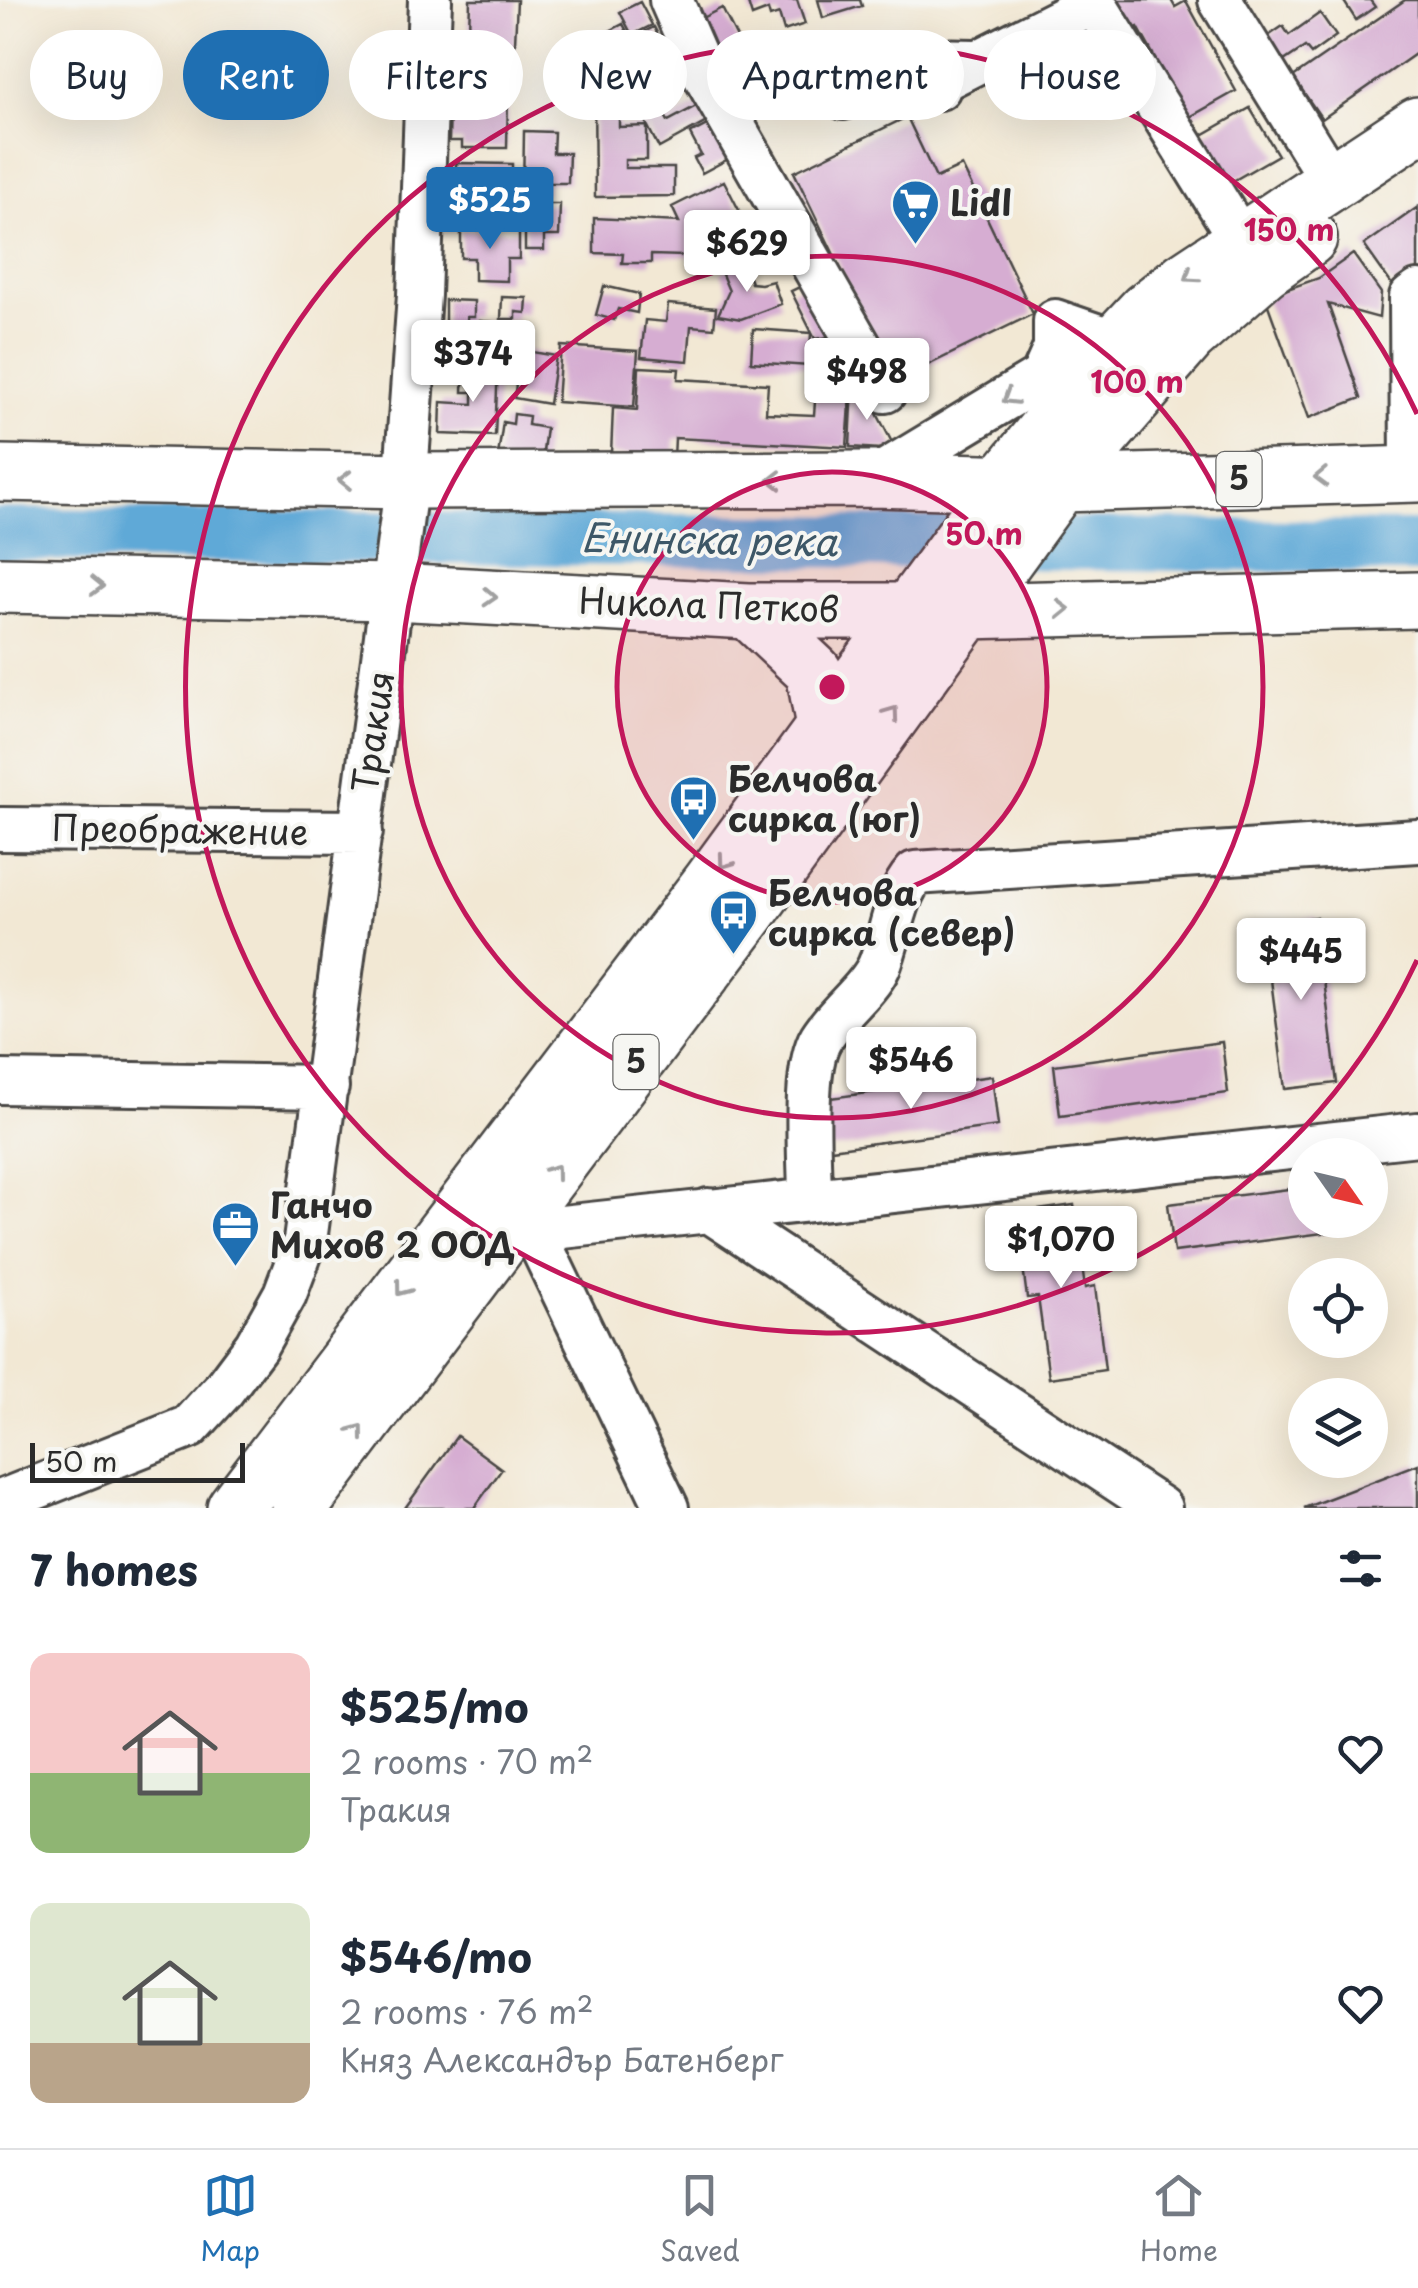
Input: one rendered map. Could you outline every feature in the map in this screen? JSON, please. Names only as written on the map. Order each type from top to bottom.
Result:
[{"type":"main road","points":[[949,595],[1021,498],[1116,342],[1146,310],[1184,280],[1418,125]]},
{"type":"main road","points":[[1021,498],[1189,336],[1264,270],[1418,161]]},
{"type":"main road","points":[[0,473],[405,492],[872,479],[1021,498]]},
{"type":"main road","name":"5","points":[[1021,498],[1415,474]]},
{"type":"main road","name":"Никола Петков","points":[[0,584],[394,581],[749,611],[949,595],[1418,600]]},
{"type":"main road","name":"5","points":[[235,1508],[824,727],[949,595]]},
{"type":"main road","name":"5","points":[[299,1508],[749,912],[949,595]]},
{"type":"main road","points":[[749,611],[814,672],[824,727]]},
{"type":"street","name":"Тракия","points":[[0,1502],[188,1426],[223,1390],[256,1346],[286,1294],[306,1240],[405,492],[419,295],[430,0]]},
{"type":"street","points":[[1220,0],[1332,182]]},
{"type":"street","points":[[964,69],[1093,1],[1242,242]]},
{"type":"street","points":[[684,4],[702,71],[885,391]]},
{"type":"street","points":[[964,61],[980,61]]},
{"type":"street","points":[[1415,474],[1411,296],[1418,292]]},
{"type":"street","points":[[872,479],[1042,377],[1055,348],[1055,321],[1116,342]]},
{"type":"street","name":"Преображение","points":[[0,829],[360,832]]},
{"type":"street","points":[[810,1199],[811,1070],[819,1042],[845,1004],[877,970],[905,884],[915,873],[1418,841]]},
{"type":"street","points":[[0,1082],[327,1087]]},
{"type":"street","points":[[668,1508],[544,1252],[544,1228],[1418,1134]]},
{"type":"street","points":[[708,1210],[1160,1508]]},
{"type":"building","points":[[470,0],[517,0],[516,30],[469,30]]},
{"type":"building","points":[[747,0],[797,0],[805,24],[784,30],[779,14],[770,17],[768,10],[752,16]]},
{"type":"building","points":[[818,0],[860,0],[862,6],[823,18]]},
{"type":"building","points":[[1101,0],[1171,0],[1175,7],[1186,1],[1236,91],[1188,118],[1156,70],[1156,30],[1123,30]]},
{"type":"building","points":[[1343,0],[1370,0],[1375,7],[1356,20]]},
{"type":"building","points":[[1405,0],[1418,0],[1418,52],[1322,119],[1293,77]]},
{"type":"building","points":[[640,2],[652,25],[629,30],[620,12]]},
{"type":"building","points":[[722,8],[733,30],[707,30],[707,38],[698,20]]},
{"type":"building","points":[[1320,13],[1336,36],[1311,54],[1305,47],[1275,67],[1258,43],[1283,26],[1289,35]]},
{"type":"building","points":[[702,103],[710,120],[659,148],[645,120],[687,120],[687,111]]},
{"type":"building","points":[[1250,108],[1278,155],[1219,189],[1192,141]]},
{"type":"building","points":[[450,120],[507,120],[507,148],[462,148],[462,141],[449,141]]},
{"type":"building","points":[[594,120],[619,120],[619,127],[647,126],[647,160],[625,160],[625,168],[674,168],[674,196],[595,197]]},
{"type":"building","name":"Lidl","points":[[901,120],[908,120],[936,178],[962,166],[1033,314],[895,381],[794,172]]},
{"type":"building","points":[[711,123],[730,158],[702,173],[694,158],[701,155],[690,134]]},
{"type":"building","points":[[524,131],[554,132],[553,153],[569,153],[568,183],[547,183],[547,193],[523,193]]},
{"type":"building","points":[[456,163],[512,164],[512,216],[455,215]]},
{"type":"building","points":[[724,181],[741,214],[720,225],[719,257],[651,255],[651,263],[622,263],[623,254],[594,253],[594,218],[679,222],[672,207]]},
{"type":"building","points":[[525,204],[560,204],[559,236],[544,236],[544,250],[525,250]]},
{"type":"building","points":[[1418,207],[1418,269],[1393,286],[1364,245]]},
{"type":"building","points":[[461,230],[519,230],[519,259],[507,259],[507,281],[474,280],[474,258],[461,258]]},
{"type":"building","points":[[1353,254],[1381,293],[1379,318],[1328,304],[1361,398],[1309,418],[1265,297],[1319,278]]},
{"type":"building","points":[[744,264],[751,283],[773,281],[781,304],[741,319],[718,315],[729,291],[721,272]]},
{"type":"building","points":[[808,283],[836,336],[815,339],[791,291]]},
{"type":"building","points":[[604,286],[639,294],[637,313],[618,309],[614,320],[596,315]]},
{"type":"building","points":[[502,297],[527,298],[526,313],[516,312],[516,319],[501,319]]},
{"type":"building","points":[[445,300],[474,301],[474,317],[467,317],[467,338],[445,337]]},
{"type":"building","points":[[668,304],[716,308],[714,328],[691,326],[688,361],[641,357],[645,320],[666,322]]},
{"type":"building","points":[[480,321],[492,322],[491,339],[479,338]]},
{"type":"building","points":[[753,329],[811,333],[809,366],[751,362]]},
{"type":"building","points":[[838,342],[858,378],[823,379],[824,345]]},
{"type":"building","points":[[561,346],[638,351],[634,407],[557,402]]},
{"type":"building","points":[[521,350],[556,356],[549,404],[514,398]]},
{"type":"building","points":[[464,365],[498,366],[495,436],[440,434],[441,402],[473,404],[473,392],[463,392]]},
{"type":"building","points":[[639,367],[679,369],[678,379],[768,384],[766,413],[814,415],[816,388],[851,390],[847,447],[675,438],[674,458],[611,454],[613,408],[637,410]]},
{"type":"building","points":[[853,383],[861,383],[896,450],[850,447]]},
{"type":"building","points":[[514,414],[529,416],[528,425],[546,428],[540,475],[496,469],[503,422],[513,424]]},
{"type":"building","points":[[1316,917],[1337,1083],[1285,1089],[1264,925]]},
{"type":"building","points":[[1222,1042],[1228,1093],[1060,1116],[1054,1065]]},
{"type":"building","points":[[992,1076],[998,1126],[831,1149],[823,1099]]},
{"type":"building","points":[[1288,1189],[1288,1238],[1174,1252],[1168,1204]]},
{"type":"building","points":[[1074,1205],[1085,1288],[1095,1286],[1105,1370],[1049,1378],[1038,1297],[1027,1298],[1016,1213]]},
{"type":"building","points":[[457,1436],[502,1469],[474,1508],[405,1508]]},
{"type":"building","points":[[1418,1464],[1418,1508],[1304,1508],[1388,1478]]},
{"type":"waterway","name":"Енинска река","points":[[0,534],[1418,547]]},
{"type":"place","name":"Lidl","points":[[915,246]]},
{"type":"place","name":"Белчова сирка (юг)","points":[[693,842]]},
{"type":"place","name":"Белчова сирка (север)","points":[[733,956]]},
{"type":"place","name":"Ганчо Михов 2 ООД","points":[[235,1268]]}]
